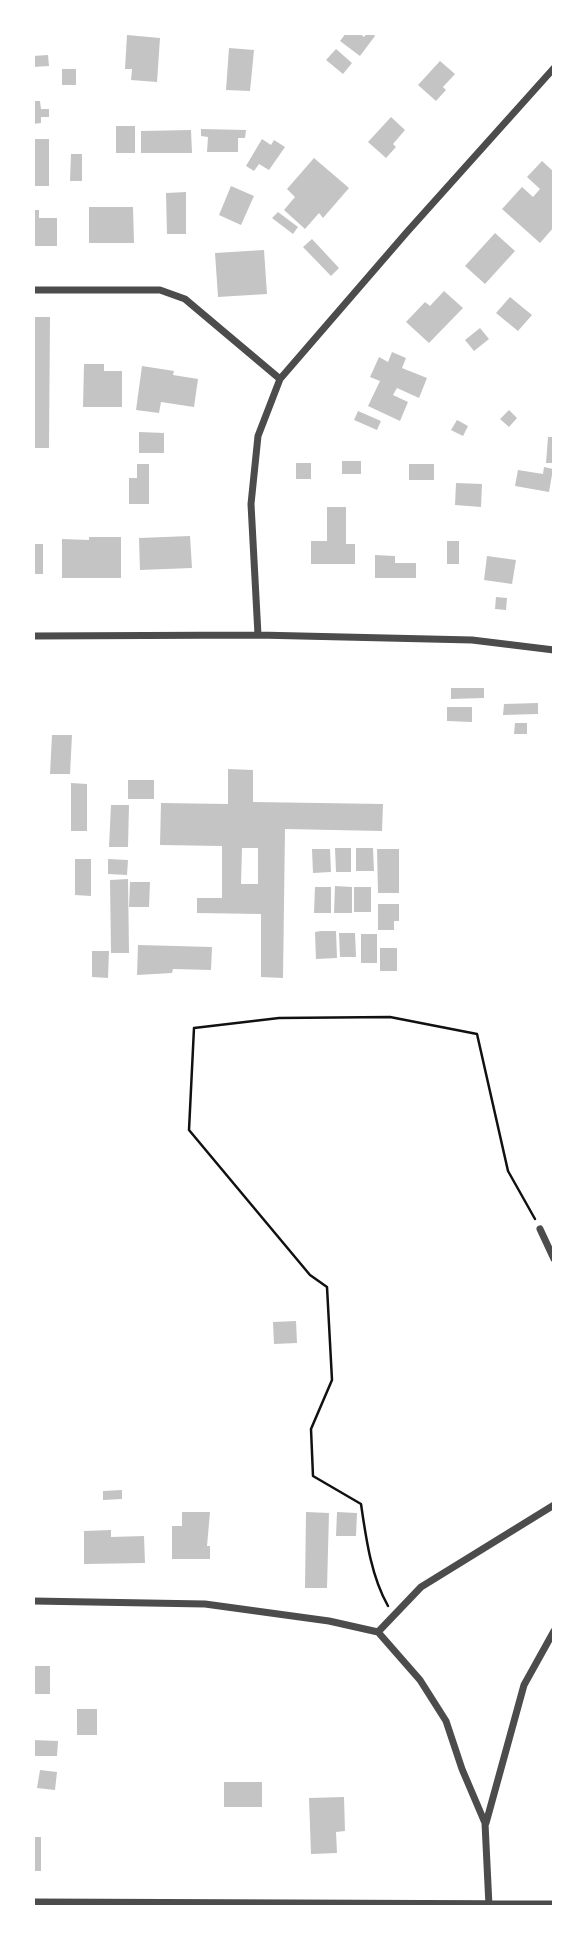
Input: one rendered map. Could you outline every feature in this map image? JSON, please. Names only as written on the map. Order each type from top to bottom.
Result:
[{"type":"street","points":[[258,635],[251,504],[258,436],[280,379],[554,68]]},
{"type":"street","points":[[33,290],[160,290],[185,299],[280,379]]},
{"type":"street","points":[[33,636],[258,635],[472,640],[554,650]]},
{"type":"street","points":[[540,1228],[554,1259]]},
{"type":"street","points":[[378,1632],[421,1587],[554,1505]]},
{"type":"street","points":[[33,1601],[205,1604],[329,1621],[378,1632],[420,1680],[446,1721],[461,1769],[485,1823]]},
{"type":"street","points":[[489,1905],[485,1823],[524,1685],[554,1631]]},
{"type":"street","points":[[33,1902],[554,1904]]},
{"type":"path","points":[[393,1616],[382,1595],[367,1544],[361,1504],[313,1476],[311,1429],[332,1380],[327,1287],[310,1275],[189,1130],[194,1028],[279,1018],[390,1017],[477,1034],[508,1171],[540,1228]]},
{"type":"building","points":[[346,33],[359,33],[364,37],[367,33],[372,33],[375,36],[360,56],[340,41]]},
{"type":"building","points":[[127,35],[160,38],[157,82],[131,80],[132,69],[125,69]]},
{"type":"building","points":[[229,48],[254,50],[250,91],[226,90]]},
{"type":"building","points":[[336,49],[352,63],[343,74],[326,60]]},
{"type":"building","points":[[48,55],[49,66],[33,67],[33,56]]},
{"type":"building","points":[[440,61],[455,74],[443,87],[446,90],[436,101],[418,85]]},
{"type":"building","points":[[62,69],[76,69],[76,85],[62,85]]},
{"type":"building","points":[[33,101],[40,101],[41,109],[49,109],[49,117],[41,117],[41,123],[33,124]]},
{"type":"building","points":[[391,117],[405,130],[386,158],[368,142]]},
{"type":"building","points":[[116,126],[135,126],[135,153],[116,153]]},
{"type":"building","points":[[201,129],[246,130],[245,138],[238,138],[238,152],[207,152],[208,137],[201,136]]},
{"type":"building","points":[[191,130],[192,153],[141,153],[141,131]]},
{"type":"building","points":[[33,139],[49,139],[49,186],[33,186]]},
{"type":"building","points":[[262,139],[271,145],[274,140],[285,147],[269,170],[259,164],[254,171],[246,166]]},
{"type":"building","points":[[71,154],[82,154],[82,181],[70,181]]},
{"type":"building","points":[[314,158],[349,188],[323,218],[319,213],[305,229],[284,210],[295,197],[287,189]]},
{"type":"building","points":[[542,161],[554,172],[554,227],[540,243],[502,209],[522,187],[533,197],[540,189],[527,177]]},
{"type":"building","points":[[231,186],[254,196],[241,225],[219,215]]},
{"type":"building","points":[[186,192],[186,234],[167,234],[166,193]]},
{"type":"building","points":[[89,207],[133,207],[134,243],[89,243]]},
{"type":"building","points":[[33,210],[39,210],[39,218],[57,218],[57,246],[33,246]]},
{"type":"building","points":[[278,212],[298,227],[293,234],[272,218]]},
{"type":"building","points":[[495,233],[515,251],[485,284],[465,266]]},
{"type":"building","points":[[312,239],[339,268],[331,276],[303,247]]},
{"type":"building","points":[[264,250],[267,294],[218,297],[215,253]]},
{"type":"building","points":[[444,291],[463,308],[429,343],[406,322],[425,302],[430,306]]},
{"type":"building","points":[[510,297],[532,315],[518,331],[496,313]]},
{"type":"building","points":[[33,317],[50,317],[49,448],[33,448]]},
{"type":"building","points":[[480,328],[489,339],[474,351],[465,340]]},
{"type":"building","points":[[392,352],[406,358],[402,368],[427,378],[419,398],[397,388],[393,395],[408,402],[400,421],[368,406],[380,381],[370,377],[379,357],[388,362]]},
{"type":"building","points":[[84,364],[104,364],[104,371],[122,371],[122,407],[83,407]]},
{"type":"building","points":[[142,366],[174,371],[173,375],[198,379],[194,407],[161,402],[159,413],[136,410]]},
{"type":"building","points":[[509,410],[517,418],[509,427],[500,419]]},
{"type":"building","points":[[358,411],[381,421],[377,430],[354,420]]},
{"type":"building","points":[[457,420],[468,426],[463,436],[451,430]]},
{"type":"building","points":[[139,432],[164,433],[164,453],[139,453]]},
{"type":"building","points":[[548,437],[554,437],[554,463],[546,463]]},
{"type":"building","points":[[342,461],[361,461],[361,474],[342,474]]},
{"type":"building","points":[[296,463],[311,463],[311,479],[296,479]]},
{"type":"building","points":[[137,464],[149,464],[149,504],[129,504],[129,478],[137,478]]},
{"type":"building","points":[[409,464],[434,464],[434,480],[409,480]]},
{"type":"building","points":[[544,467],[553,469],[549,492],[515,486],[518,470],[543,474]]},
{"type":"building","points":[[456,483],[482,484],[481,507],[455,505]]},
{"type":"building","points":[[327,507],[346,507],[346,544],[355,544],[355,564],[311,564],[311,541],[327,541]]},
{"type":"building","points":[[190,536],[192,568],[140,570],[139,538]]},
{"type":"building","points":[[89,537],[121,537],[121,578],[62,578],[62,539],[89,540]]},
{"type":"building","points":[[447,541],[459,541],[459,564],[447,564]]},
{"type":"building","points":[[33,544],[43,544],[43,574],[33,574]]},
{"type":"building","points":[[375,555],[395,556],[395,563],[416,563],[416,578],[375,578]]},
{"type":"building","points":[[487,556],[516,560],[512,584],[484,580]]},
{"type":"building","points":[[496,597],[507,598],[506,610],[495,609]]},
{"type":"building","points":[[451,688],[484,688],[484,698],[451,699]]},
{"type":"building","points":[[538,703],[538,714],[503,715],[504,704]]},
{"type":"building","points":[[447,707],[472,707],[472,722],[447,721]]},
{"type":"building","points":[[515,723],[527,723],[527,734],[514,734]]},
{"type":"building","points":[[52,735],[72,735],[70,774],[50,774]]},
{"type":"building","points":[[228,769],[253,770],[253,802],[383,804],[382,831],[285,829],[283,978],[261,977],[261,914],[197,913],[197,898],[222,898],[222,846],[160,845],[161,803],[228,804]],"holes":[[[242,848],[258,848],[258,884],[241,884]]]},
{"type":"building","points":[[128,780],[154,780],[154,799],[128,799]]},
{"type":"building","points":[[71,783],[87,784],[87,831],[71,831]]},
{"type":"building","points":[[111,805],[129,805],[128,847],[109,847]]},
{"type":"building","points":[[335,848],[351,848],[351,872],[336,872]]},
{"type":"building","points":[[356,848],[373,848],[374,871],[356,871]]},
{"type":"building","points":[[312,849],[330,849],[331,872],[313,873]]},
{"type":"building","points":[[377,849],[399,849],[399,893],[378,893]]},
{"type":"building","points":[[75,859],[91,859],[91,896],[75,895]]},
{"type":"building","points":[[108,859],[128,860],[127,875],[108,874]]},
{"type":"building","points":[[128,879],[129,953],[111,953],[110,880]]},
{"type":"building","points":[[130,882],[150,882],[149,907],[129,907]]},
{"type":"building","points":[[335,886],[352,887],[352,913],[334,913]]},
{"type":"building","points":[[315,887],[331,887],[331,913],[314,913]]},
{"type":"building","points":[[354,887],[371,887],[371,912],[354,912]]},
{"type":"building","points":[[378,904],[399,904],[399,921],[394,921],[394,930],[378,930]]},
{"type":"building","points":[[336,931],[337,958],[316,959],[315,932]]},
{"type":"building","points":[[339,933],[355,933],[356,957],[340,957]]},
{"type":"building","points":[[361,934],[377,934],[377,963],[361,963]]},
{"type":"building","points":[[138,945],[212,947],[211,970],[173,969],[172,973],[137,975]]},
{"type":"building","points":[[380,948],[397,948],[397,971],[380,971]]},
{"type":"building","points":[[92,951],[109,951],[108,978],[92,977]]},
{"type":"building","points":[[296,1321],[297,1343],[274,1344],[273,1322]]},
{"type":"building","points":[[122,1490],[122,1499],[103,1500],[103,1491]]},
{"type":"building","points":[[182,1512],[210,1512],[207,1546],[210,1546],[210,1559],[172,1559],[172,1526],[182,1526]]},
{"type":"building","points":[[306,1512],[329,1513],[327,1588],[305,1588]]},
{"type":"building","points":[[337,1512],[357,1513],[356,1536],[336,1536]]},
{"type":"building","points":[[111,1530],[111,1537],[144,1536],[145,1563],[84,1564],[84,1531]]},
{"type":"building","points":[[33,1666],[50,1666],[50,1694],[33,1694]]},
{"type":"building","points":[[77,1709],[97,1709],[97,1735],[77,1735]]},
{"type":"building","points":[[33,1740],[58,1741],[57,1756],[33,1756]]},
{"type":"building","points":[[40,1770],[57,1772],[55,1790],[37,1788]]},
{"type":"building","points":[[224,1782],[262,1782],[262,1807],[224,1807]]},
{"type":"building","points":[[344,1797],[345,1831],[336,1832],[337,1853],[311,1854],[309,1798]]},
{"type":"building","points":[[33,1837],[41,1837],[41,1871],[33,1871]]}]
